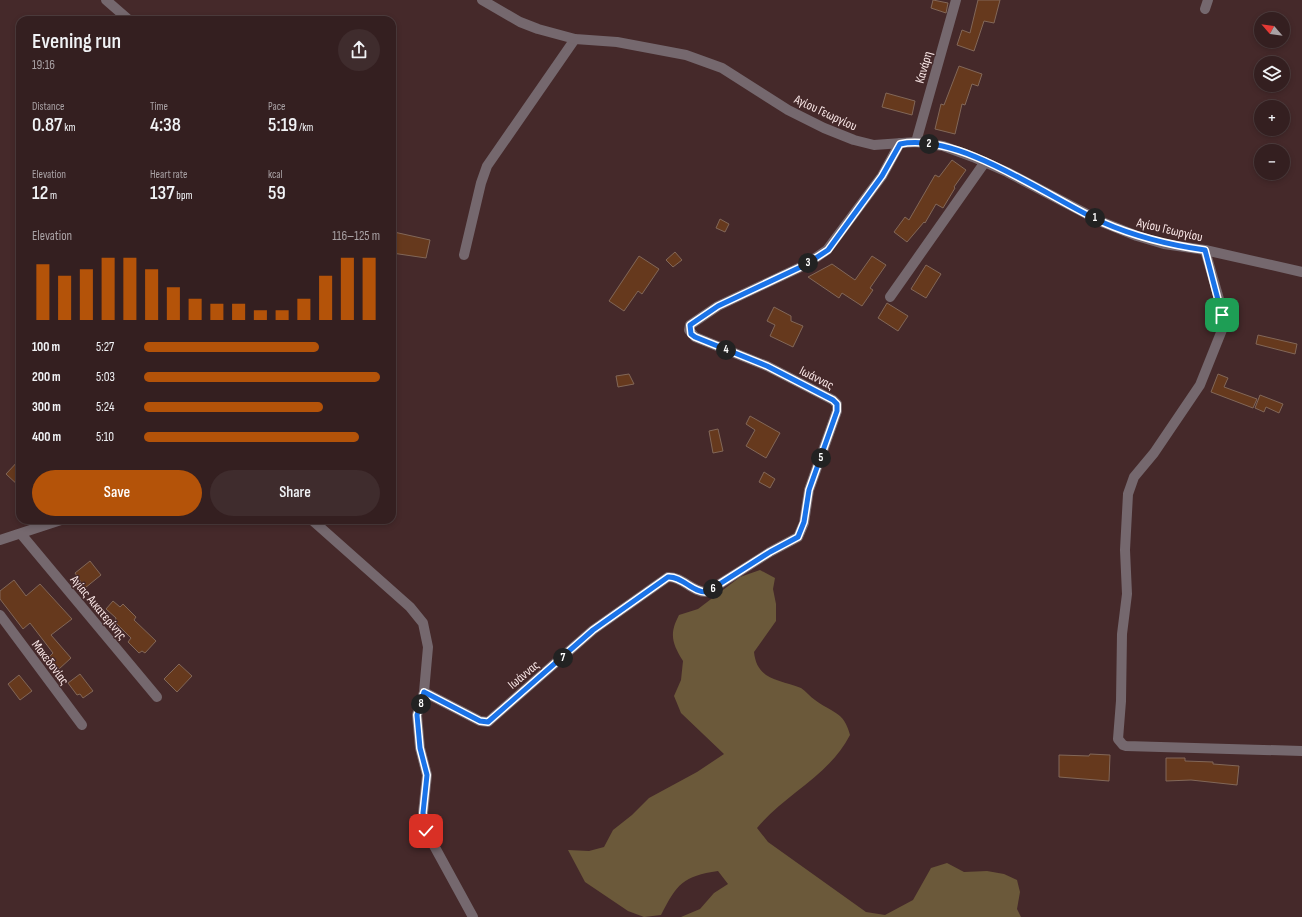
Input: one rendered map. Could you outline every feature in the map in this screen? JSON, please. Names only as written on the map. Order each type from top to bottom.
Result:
[{"type":"street","points":[[106,0],[124,16]]},
{"type":"street","name":"Αγίου Γεωργίου","points":[[482,0],[520,22],[575,39],[618,42],[686,55],[722,68],[788,110],[824,128],[854,140],[874,145],[916,142],[943,146],[985,162],[1097,219],[1136,236],[1164,244],[1205,250],[1302,272]]},
{"type":"street","name":"Κανάρη","points":[[916,142],[956,0]]},
{"type":"street","points":[[464,255],[481,183],[487,166],[575,39]]},
{"type":"street","name":"Ιωάννας","points":[[424,692],[480,721],[488,722],[593,630],[668,577],[675,578],[700,591],[707,592],[770,552],[798,537],[804,522],[809,490],[837,411],[837,404],[833,400],[767,366],[695,337],[691,334],[690,325],[718,306],[805,265],[828,250],[882,176],[900,144]]},
{"type":"street","points":[[890,297],[985,162]]},
{"type":"street","points":[[1205,250],[1219,299],[1222,330],[1200,385],[1154,453],[1134,477],[1128,494],[1125,550],[1127,594],[1122,634],[1121,701],[1118,740],[1122,745],[1126,746],[1302,751]]},
{"type":"street","points":[[0,540],[50,524]]},
{"type":"street","points":[[317,524],[410,607],[423,623],[428,647],[424,692],[417,715],[420,748],[427,775],[423,813],[426,831],[473,917]]},
{"type":"street","name":"Αγίας Αικατερίνης","points":[[21,534],[157,697]]},
{"type":"street","name":"Μακεδονίας","points":[[0,615],[82,725]]},
{"type":"shaded area","points":[[760,570],[775,578],[773,589],[776,604],[776,621],[754,652],[756,662],[760,669],[771,678],[801,688],[813,699],[837,713],[844,721],[850,735],[831,762],[781,804],[757,828],[768,842],[866,912],[885,915],[913,900],[931,868],[947,863],[964,872],[987,871],[1004,874],[1017,880],[1020,892],[1017,909],[1021,917],[681,917],[700,909],[714,893],[728,884],[718,871],[697,876],[682,883],[672,896],[661,915],[644,917],[628,911],[585,882],[568,850],[589,851],[604,847],[613,830],[632,815],[649,798],[697,772],[724,754],[681,713],[674,696],[681,680],[683,661],[674,644],[673,633],[679,615],[698,609],[740,577]]},
{"type":"building","points":[[933,0],[948,3],[946,13],[931,8]]},
{"type":"building","points":[[978,0],[1000,0],[994,23],[984,21],[974,51],[957,45],[962,30],[970,33]]},
{"type":"building","points":[[959,66],[982,74],[978,86],[972,84],[965,105],[962,104],[955,134],[935,129],[941,104],[944,105]]},
{"type":"building","points":[[886,93],[915,101],[912,115],[882,107]]},
{"type":"building","points":[[952,160],[966,170],[954,187],[955,188],[943,208],[936,204],[925,223],[924,222],[907,242],[894,232],[905,217],[909,220],[935,175],[939,177]]},
{"type":"building","points":[[720,219],[729,224],[725,232],[716,228]]},
{"type":"building","points":[[396,232],[430,240],[426,258],[396,254]]},
{"type":"building","points":[[675,252],[682,260],[673,267],[666,260]]},
{"type":"building","points":[[639,256],[659,269],[642,294],[638,291],[624,311],[609,301]]},
{"type":"building","points":[[872,256],[886,265],[870,288],[873,290],[862,306],[842,293],[839,298],[808,277],[832,264],[855,280]]},
{"type":"building","points":[[926,265],[941,274],[926,298],[911,289]]},
{"type":"building","points":[[887,303],[908,316],[898,331],[878,318]]},
{"type":"building","points":[[774,307],[791,316],[791,321],[803,326],[793,347],[770,336],[775,325],[767,321]]},
{"type":"building","points":[[1258,335],[1297,344],[1295,354],[1256,344]]},
{"type":"building","points":[[629,374],[634,384],[618,387],[616,376]]},
{"type":"building","points":[[1218,374],[1228,378],[1224,387],[1257,399],[1253,408],[1211,392]]},
{"type":"building","points":[[1260,395],[1283,404],[1279,413],[1266,407],[1264,412],[1255,408]]},
{"type":"building","points":[[750,416],[780,433],[766,458],[746,446],[755,430],[746,424]]},
{"type":"building","points":[[718,429],[723,451],[713,453],[709,431]]},
{"type":"building","points":[[16,463],[16,483],[6,474]]},
{"type":"building","points":[[764,472],[775,479],[770,488],[759,482]]},
{"type":"building","points":[[90,561],[101,575],[85,588],[75,573]]},
{"type":"building","points":[[14,580],[26,596],[40,584],[72,619],[51,635],[71,658],[59,669],[49,657],[53,653],[30,623],[23,629],[0,599],[0,591]]},
{"type":"building","points":[[113,601],[120,607],[123,604],[136,617],[134,620],[156,641],[145,653],[142,651],[139,653],[128,642],[131,638],[115,622],[116,618],[106,609]]},
{"type":"building","points":[[179,664],[192,676],[177,692],[164,679]]},
{"type":"building","points":[[80,674],[93,691],[83,698],[80,694],[77,695],[68,683]]},
{"type":"building","points":[[19,675],[32,691],[20,700],[8,684]]},
{"type":"building","points":[[1090,754],[1110,755],[1109,781],[1059,777],[1059,755],[1089,756]]},
{"type":"building","points":[[1166,758],[1185,758],[1185,761],[1213,762],[1213,764],[1239,766],[1237,785],[1191,780],[1166,781]]},
{"type":"route","points":[[426,831],[423,813],[427,775],[420,748],[417,715],[424,692],[480,721],[488,722],[522,691],[560,661],[593,630],[645,595],[668,577],[673,577],[702,592],[707,592],[770,552],[798,537],[804,522],[809,490],[838,408],[836,402],[767,366],[695,337],[689,330],[690,325],[718,306],[805,265],[828,250],[850,217],[882,176],[900,144],[916,142],[943,146],[973,156],[1007,172],[1102,222],[1136,236],[1164,244],[1205,250],[1222,315]]}]
